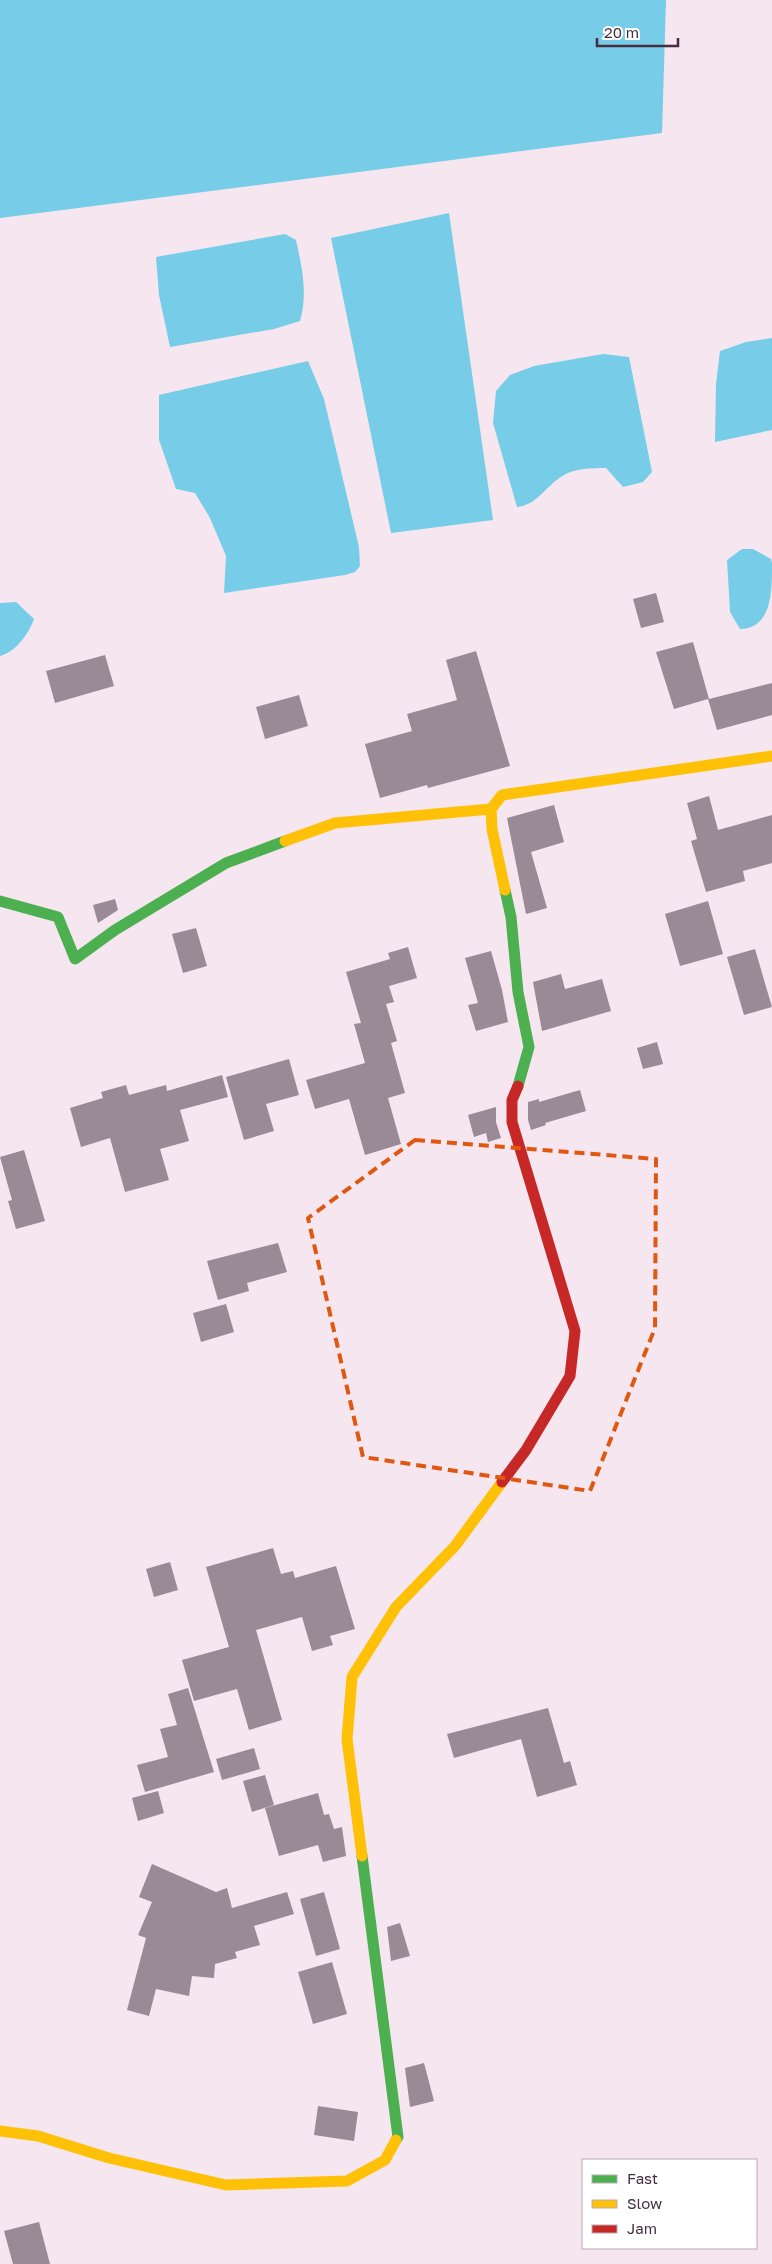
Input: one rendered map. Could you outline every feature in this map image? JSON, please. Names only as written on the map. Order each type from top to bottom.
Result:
[{"type":"street","points":[[0,2131],[38,2136],[109,2158],[226,2185],[347,2181],[385,2160],[398,2137],[347,1739],[352,1677],[396,1607],[455,1546],[526,1450],[570,1376],[575,1331],[512,1122],[512,1100],[522,1076],[529,1047],[518,992],[510,917],[492,829],[491,809],[502,795],[772,756]]},
{"type":"street","points":[[0,900],[58,917],[75,959],[115,930],[226,863],[335,823],[491,809]]},
{"type":"highlighted area","points":[[415,1140],[656,1159],[655,1328],[590,1491],[363,1457],[308,1218]]},
{"type":"water","points":[[0,0],[666,0],[662,133],[0,218]]},
{"type":"water","points":[[449,213],[493,520],[391,533],[331,238]]},
{"type":"water","points":[[285,234],[296,240],[302,271],[304,300],[300,321],[274,329],[170,347],[159,295],[156,257]]},
{"type":"water","points":[[772,338],[772,430],[715,442],[716,384],[720,351],[746,342]]},
{"type":"water","points":[[603,354],[629,357],[652,472],[643,482],[623,487],[606,468],[577,470],[555,481],[530,503],[517,507],[493,423],[496,391],[510,375],[534,366]]},
{"type":"water","points":[[308,361],[324,399],[359,547],[360,566],[355,572],[345,575],[224,593],[226,556],[210,518],[195,493],[176,489],[159,440],[159,395]]},
{"type":"water","points":[[742,549],[753,549],[771,559],[772,585],[768,606],[764,615],[751,627],[740,629],[730,612],[727,560]]},
{"type":"water","points":[[16,602],[34,619],[21,641],[6,654],[0,656],[0,603]]},
{"type":"building","points":[[656,593],[664,622],[641,628],[633,599]]},
{"type":"building","points":[[693,642],[709,699],[772,683],[772,715],[717,730],[708,699],[674,709],[656,652]]},
{"type":"building","points":[[476,651],[510,766],[428,788],[427,785],[380,798],[365,744],[412,731],[407,714],[457,700],[446,660]]},
{"type":"building","points":[[105,655],[114,686],[55,703],[46,671]]},
{"type":"building","points":[[299,695],[308,726],[265,739],[256,707]]},
{"type":"building","points":[[709,796],[718,830],[772,815],[772,863],[743,871],[745,881],[706,892],[691,841],[697,839],[687,803]]},
{"type":"building","points":[[554,805],[564,842],[531,852],[547,908],[526,914],[507,818]]},
{"type":"building","points":[[115,899],[118,910],[98,923],[93,905]]},
{"type":"building","points":[[708,901],[723,954],[680,966],[665,914]]},
{"type":"building","points":[[196,928],[207,966],[183,973],[172,934]]},
{"type":"building","points":[[408,947],[417,978],[389,986],[394,1002],[386,1004],[397,1041],[391,1043],[405,1093],[388,1098],[401,1144],[365,1155],[349,1099],[315,1109],[306,1080],[365,1063],[354,1024],[361,1023],[346,972],[390,959],[388,953]]},
{"type":"building","points":[[755,949],[772,1007],[744,1015],[727,957]]},
{"type":"building","points":[[491,951],[502,990],[508,1022],[476,1031],[468,1005],[478,1003],[465,958]]},
{"type":"building","points":[[561,974],[565,989],[602,979],[611,1011],[542,1031],[533,982]]},
{"type":"building","points":[[657,1042],[663,1064],[643,1069],[637,1048]]},
{"type":"building","points":[[289,1059],[299,1095],[266,1104],[274,1131],[244,1140],[226,1077]]},
{"type":"building","points":[[222,1075],[228,1097],[180,1110],[189,1141],[160,1149],[169,1180],[125,1192],[110,1138],[81,1147],[70,1108],[103,1098],[101,1092],[126,1085],[129,1095],[166,1085],[167,1091]]},
{"type":"building","points":[[580,1090],[586,1111],[545,1123],[546,1125],[531,1130],[528,1120],[528,1102],[539,1099],[539,1102]]},
{"type":"building","points":[[496,1107],[496,1122],[501,1138],[488,1142],[486,1133],[474,1137],[468,1115]]},
{"type":"building","points":[[24,1150],[45,1221],[16,1229],[8,1201],[12,1200],[0,1157]]},
{"type":"building","points":[[278,1243],[287,1272],[247,1283],[249,1291],[218,1300],[207,1261]]},
{"type":"building","points":[[226,1304],[234,1332],[201,1342],[193,1313]]},
{"type":"building","points":[[273,1548],[281,1574],[293,1571],[295,1578],[336,1566],[355,1629],[330,1636],[333,1645],[312,1651],[302,1617],[256,1630],[282,1720],[249,1730],[237,1689],[194,1701],[182,1660],[229,1647],[206,1567]]},
{"type":"building","points":[[170,1562],[178,1590],[154,1597],[146,1569]]},
{"type":"building","points":[[188,1688],[214,1772],[145,1792],[137,1765],[168,1757],[160,1729],[177,1725],[168,1694]]},
{"type":"building","points":[[548,1708],[564,1763],[570,1761],[577,1785],[537,1797],[521,1739],[454,1758],[447,1734]]},
{"type":"building","points":[[254,1748],[260,1769],[222,1780],[216,1759]]},
{"type":"building","points":[[265,1775],[274,1805],[252,1812],[243,1781]]},
{"type":"building","points":[[158,1791],[164,1813],[138,1821],[132,1798]]},
{"type":"building","points":[[318,1793],[324,1815],[329,1814],[334,1829],[342,1827],[346,1856],[323,1862],[318,1845],[279,1856],[265,1808]]},
{"type":"building","points":[[152,1864],[216,1892],[227,1888],[232,1908],[287,1892],[294,1914],[254,1926],[260,1945],[235,1952],[237,1958],[215,1964],[214,1978],[192,1976],[189,1996],[156,1989],[149,2016],[127,2010],[146,1938],[138,1935],[152,1902],[139,1897]]},
{"type":"building","points":[[324,1892],[340,1949],[316,1956],[300,1899]]},
{"type":"building","points":[[400,1923],[410,1956],[391,1961],[387,1927]]},
{"type":"building","points":[[332,1962],[347,2014],[313,2024],[298,1972]]},
{"type":"building","points":[[424,2063],[434,2101],[410,2107],[405,2068]]},
{"type":"building","points":[[318,2106],[358,2112],[354,2141],[314,2135]]},
{"type":"building","points":[[39,2222],[50,2264],[13,2264],[4,2231]]},
{"type":"traffic: fast","points":[[0,901],[58,917],[75,959],[115,930],[226,863],[285,841]]},
{"type":"traffic: fast","points":[[505,890],[511,917],[518,992],[529,1047],[518,1086]]},
{"type":"traffic: fast","points":[[362,1856],[398,2137],[396,2140]]},
{"type":"traffic: slow","points":[[505,890],[492,829],[491,809],[502,795],[772,756]]},
{"type":"traffic: slow","points":[[285,841],[335,823],[491,809]]},
{"type":"traffic: slow","points":[[362,1856],[347,1739],[352,1677],[396,1607],[455,1546],[502,1482]]},
{"type":"traffic: slow","points":[[0,2131],[38,2136],[109,2158],[226,2185],[347,2181],[385,2160],[396,2140]]},
{"type":"traffic: jam","points":[[502,1482],[526,1450],[570,1376],[575,1331],[512,1122],[512,1100],[518,1086]]}]
